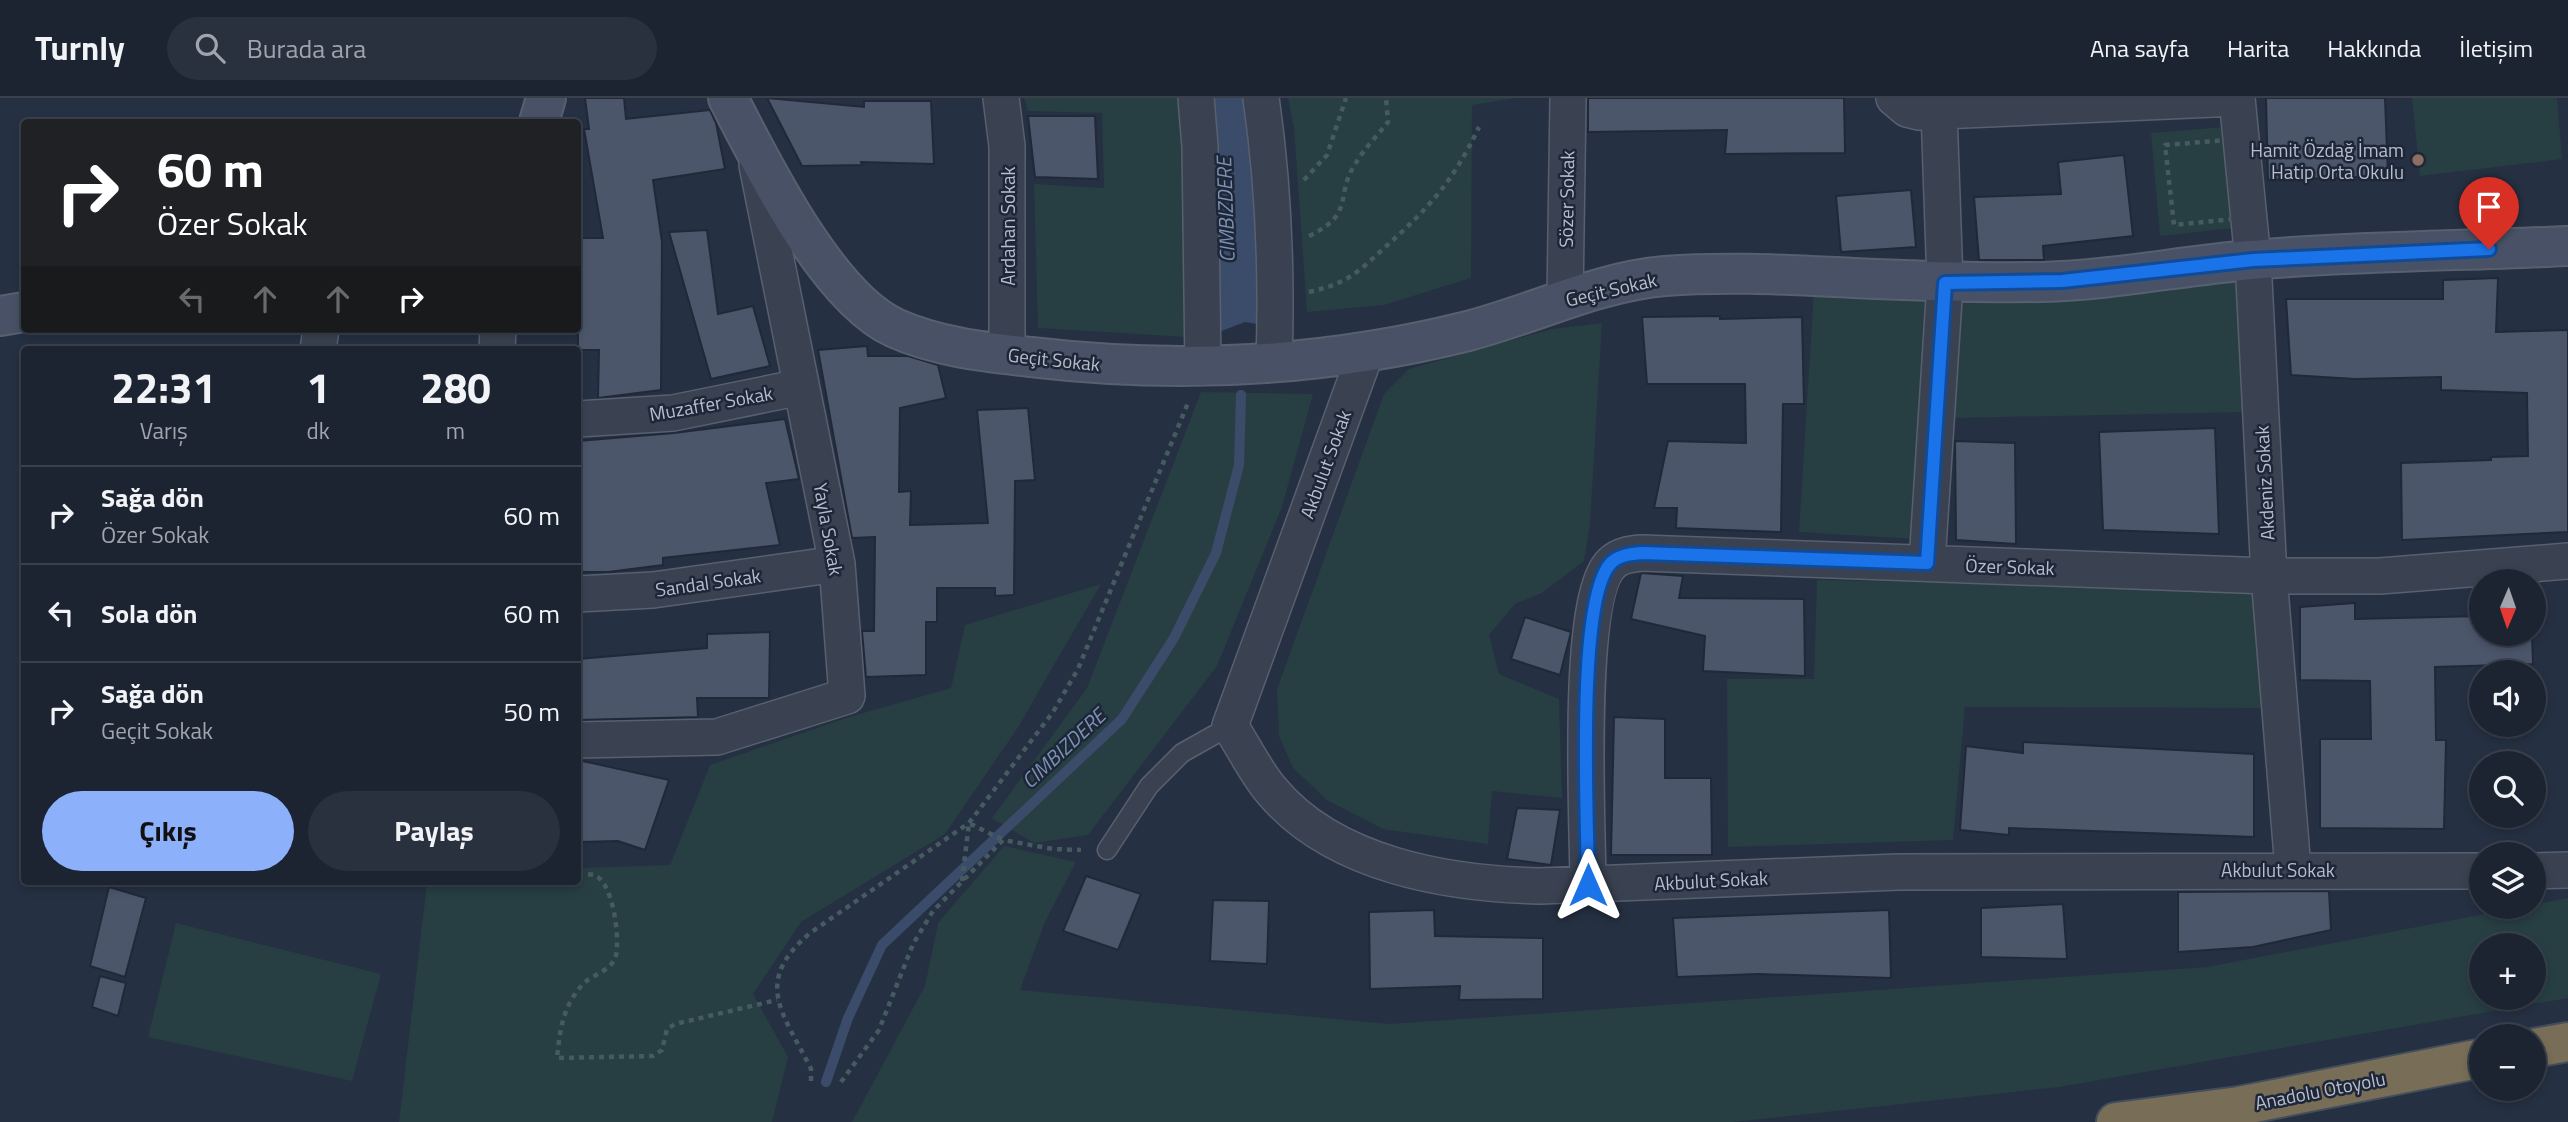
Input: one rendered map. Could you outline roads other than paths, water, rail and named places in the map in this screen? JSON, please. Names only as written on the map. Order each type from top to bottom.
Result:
[{"type":"highway","points":[[2546,1046],[2568,1042]]},
{"type":"highway","name":"Anadolu Otoyolu","points":[[2116,1122],[2239,1106],[2469,1061]]},
{"type":"street","points":[[540,119],[546,98]]},
{"type":"street","name":"Yayla Sokak","points":[[581,740],[716,737],[847,696],[837,564],[802,387],[754,149],[728,98]]},
{"type":"street","name":"Ardahan Sokak","points":[[1001,98],[1007,146],[1007,354]]},
{"type":"street","points":[[1196,98],[1200,147],[1203,367]]},
{"type":"street","points":[[1261,98],[1272,168],[1276,235],[1274,363]]},
{"type":"street","name":"Sözer Sokak","points":[[1565,299],[1567,98]]},
{"type":"street","points":[[1894,98],[1906,109],[1939,111],[2237,98]]},
{"type":"street","name":"Akdeniz Sokak","points":[[2237,98],[2253,260],[2269,576],[2293,869]]},
{"type":"street","points":[[1927,563],[1945,283],[1939,111]]},
{"type":"street","name":"Geçit Sokak","points":[[754,149],[828,269],[843,289],[868,311],[895,327],[930,339],[1007,354],[1097,365],[1203,367],[1274,363],[1366,352],[1479,328],[1625,282],[1709,273],[1945,283],[2062,281],[2253,260],[2568,246]]},
{"type":"street","points":[[0,316],[21,312]]},
{"type":"street","name":"Akbulut Sokak","points":[[1366,352],[1230,726],[1271,790],[1300,817],[1335,841],[1370,857],[1432,874],[1493,885],[1588,885],[1898,872],[2293,869],[2469,871]]},
{"type":"street","name":"Muzaffer Sokak","points":[[581,419],[673,413],[802,387]]},
{"type":"street","name":"Özer Sokak","points":[[1588,885],[1587,668],[1592,617],[1600,584],[1611,563],[1624,555],[1642,553],[2269,576],[2380,576],[2568,561]]},
{"type":"street","name":"Sandal Sokak","points":[[581,594],[653,590],[837,564]]},
{"type":"street","points":[[2546,871],[2568,870]]},
{"type":"lane","points":[[1107,850],[1149,786],[1182,753],[1230,726]]},
{"type":"water","points":[[1196,98],[1261,98],[1275,327],[1245,322],[1203,338]]},
{"type":"waterway","name":"CIMBIZDERE","points":[[826,1082],[848,1018],[882,945],[1122,719],[1174,638],[1216,553],[1239,465],[1241,395]]},
{"type":"place","name":"Hamit Özdağ İmam Hatip Orta Okulu","points":[[2418,160]]}]
